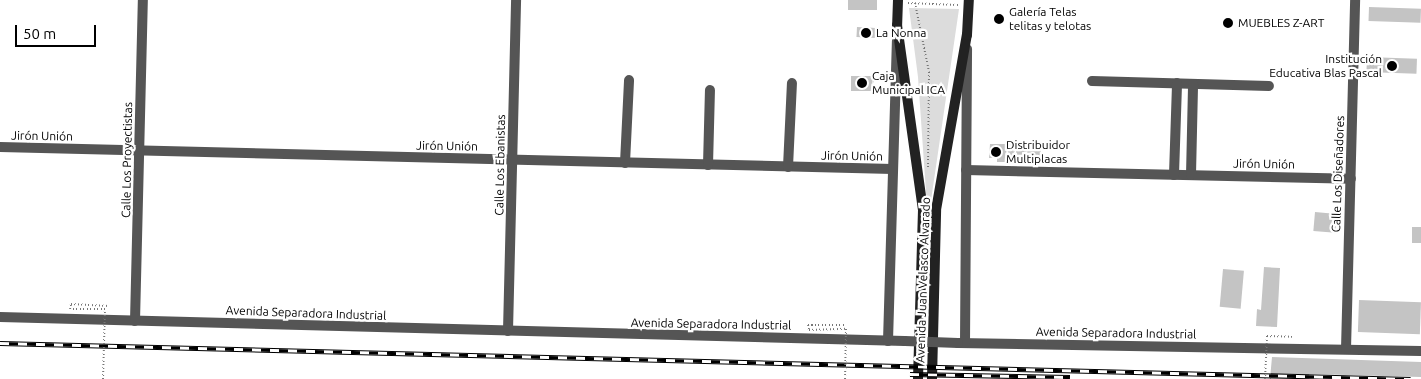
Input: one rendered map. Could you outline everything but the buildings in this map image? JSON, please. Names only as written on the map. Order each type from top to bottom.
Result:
[{"type":"main road","name":"Avenida Juan Velasco Alvarado","points":[[898,1],[897,25],[923,210],[918,379]]},
{"type":"main road","name":"Avenida Juan Velasco Alvarado","points":[[932,379],[936,210],[967,35],[969,3]]},
{"type":"street","name":"Calle Los Proyectistas","points":[[135,321],[143,0]]},
{"type":"street","name":"Calle Los Ebanistas","points":[[508,331],[516,0]]},
{"type":"street","name":"Calle Los Diseñadores","points":[[1346,349],[1356,0]]},
{"type":"street","name":"Avenida Juan Velasco Alvarado","points":[[888,341],[897,25]]},
{"type":"street","name":"Avenida Juan Velasco Alvarado","points":[[962,343],[967,35]]},
{"type":"street","points":[[625,163],[629,80]]},
{"type":"street","points":[[1092,81],[1269,86]]},
{"type":"street","points":[[788,167],[792,83]]},
{"type":"street","points":[[1174,175],[1177,83]]},
{"type":"street","points":[[1191,175],[1194,84]]},
{"type":"street","points":[[708,165],[710,90]]},
{"type":"street","name":"Jirón Unión","points":[[0,148],[893,170]]},
{"type":"street","name":"Jirón Unión","points":[[966,170],[1351,179]]},
{"type":"street","name":"Avenida Separadora Industrial","points":[[0,317],[962,343],[1346,349],[1421,352]]},
{"type":"path","points":[[898,1],[969,3]]},
{"type":"path","points":[[916,3],[930,72],[928,170]]},
{"type":"path","points":[[103,379],[106,310],[70,309],[71,304],[109,306]]},
{"type":"path","points":[[844,325],[808,325],[808,330],[846,329],[845,379]]},
{"type":"path","points":[[1265,379],[1267,336],[1292,337]]},
{"type":"shaded area","points":[[909,8],[959,9],[928,221],[918,77]]},
{"type":"railway","points":[[0,343],[1411,379]]},
{"type":"railway","points":[[910,374],[1070,377]]},
{"type":"place","name":"Galería Telas telitas y telotas","points":[[999,19]]},
{"type":"place","name":"MUEBLES Z-ART","points":[[1228,23]]},
{"type":"place","name":"La Nonna","points":[[866,33]]},
{"type":"place","name":"Institución Educativa Blas Pascal","points":[[1392,66]]},
{"type":"place","name":"Caja Municipal ICA","points":[[862,83]]},
{"type":"place","name":"Distribuidor Multiplacas","points":[[996,152]]}]
